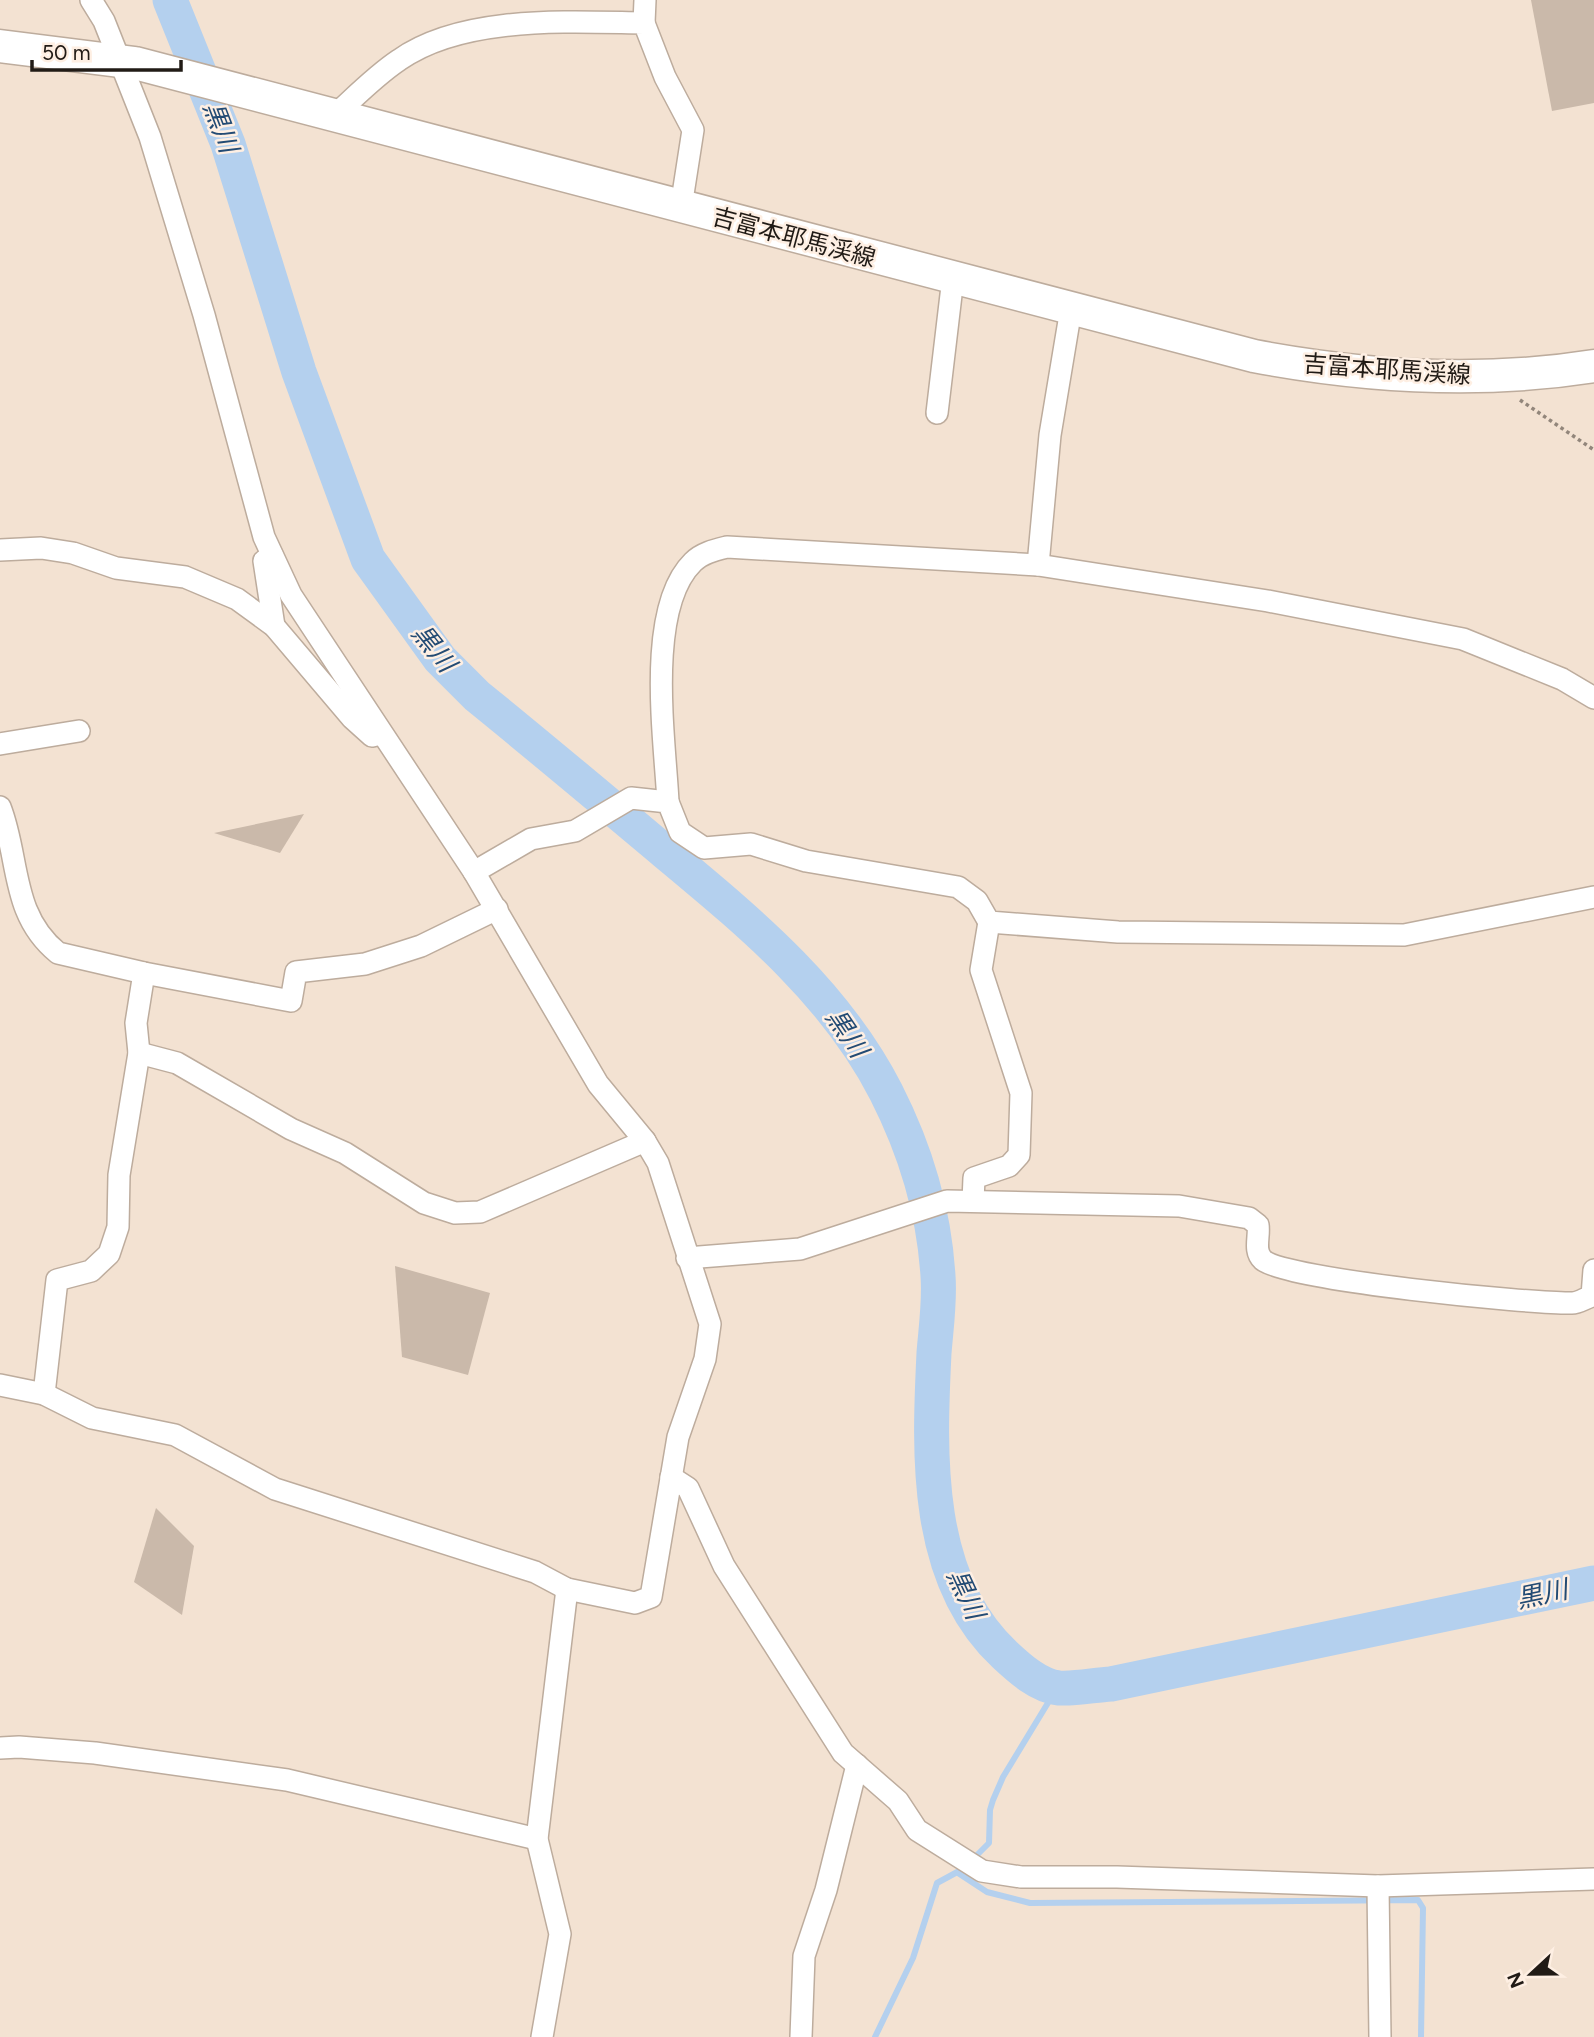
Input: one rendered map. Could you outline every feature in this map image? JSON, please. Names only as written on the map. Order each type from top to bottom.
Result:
[{"type":"main road","name":"吉富本耶馬渓線","points":[[0,46],[127,63],[1254,356],[1340,371],[1452,377],[1541,374],[1594,366]]},
{"type":"street","points":[[0,1384],[44,1394],[92,1418],[174,1435],[275,1489],[535,1572],[567,1589],[635,1604],[651,1597],[678,1437],[705,1359],[710,1324],[706,1304],[687,1258],[658,1163],[645,1141],[598,1084],[474,872],[291,595],[272,555],[254,503],[204,315],[127,63],[91,0]]},
{"type":"street","points":[[645,0],[644,23],[665,77],[692,130],[681,207]]},
{"type":"street","points":[[334,116],[400,59],[443,38],[481,30],[556,22],[644,23]]},
{"type":"street","points":[[937,413],[953,278]]},
{"type":"street","points":[[1038,565],[1050,435],[1070,309]]},
{"type":"street","points":[[973,1201],[974,1178],[1009,1166],[1019,1155],[1021,1093],[981,970],[989,922],[977,901],[958,887],[806,861],[751,844],[704,848],[680,832],[668,802],[663,683],[667,619],[685,573],[694,561],[706,553],[727,547],[1038,565],[1268,601],[1463,639],[1562,679],[1594,698]]},
{"type":"street","points":[[0,550],[41,548],[73,553],[116,568],[185,577],[237,599],[274,626],[352,718],[372,736],[381,734]]},
{"type":"street","points":[[272,555],[264,561],[274,626]]},
{"type":"street","points":[[0,744],[79,731]]},
{"type":"street","points":[[474,872],[531,839],[575,831],[631,798],[668,802]]},
{"type":"street","points":[[0,807],[10,832],[22,903],[47,944],[58,953],[144,973],[291,1001],[296,972],[365,964],[421,946],[496,909]]},
{"type":"street","points":[[989,922],[1118,932],[1404,935],[1594,897]]},
{"type":"street","points":[[44,1394],[57,1280],[91,1271],[109,1254],[118,1227],[119,1175],[139,1053],[136,1023],[144,973]]},
{"type":"street","points":[[139,1053],[177,1063],[291,1129],[345,1153],[425,1203],[455,1213],[480,1212],[645,1141]]},
{"type":"street","points":[[687,1258],[800,1249],[947,1201],[973,1201],[1179,1206],[1249,1218],[1258,1225],[1259,1254],[1264,1261],[1283,1269],[1378,1285],[1497,1298],[1575,1303],[1592,1296],[1594,1270]]},
{"type":"street","points":[[671,1477],[688,1488],[724,1566],[843,1753],[898,1801],[917,1830],[967,1863],[1001,1876],[1378,1886],[1594,1879]]},
{"type":"street","points":[[542,2037],[560,1934],[537,1839],[567,1589]]},
{"type":"street","points":[[0,1748],[95,1753],[286,1780],[537,1839]]},
{"type":"street","points":[[801,2037],[804,1956],[826,1890],[857,1765]]},
{"type":"street","points":[[1378,1886],[1380,2037]]},
{"type":"path","points":[[1513,398],[1525,402],[1594,450]]},
{"type":"building","points":[[1531,0],[1594,0],[1594,103],[1552,111]]},
{"type":"building","points":[[304,814],[280,853],[214,833]]},
{"type":"building","points":[[395,1266],[490,1293],[468,1375],[402,1357]]},
{"type":"building","points":[[156,1508],[194,1546],[182,1615],[134,1582]]},
{"type":"waterway","name":"黒川","points":[[170,0],[228,144],[299,372],[368,559],[440,659],[477,696],[697,878],[788,961],[842,1022],[886,1092],[914,1158],[932,1227],[938,1276],[932,1433],[937,1514],[959,1591],[978,1625],[1005,1655],[1030,1676],[1052,1687],[1072,1688],[1111,1684],[1594,1583]]},
{"type":"waterway","points":[[971,1861],[989,1843],[990,1810],[1003,1777],[1057,1688]]},
{"type":"waterway","points":[[875,2037],[913,1958],[937,1883],[961,1870]]},
{"type":"waterway","points":[[958,1873],[987,1892],[1030,1903],[1418,1900],[1423,1908],[1421,2037]]}]
